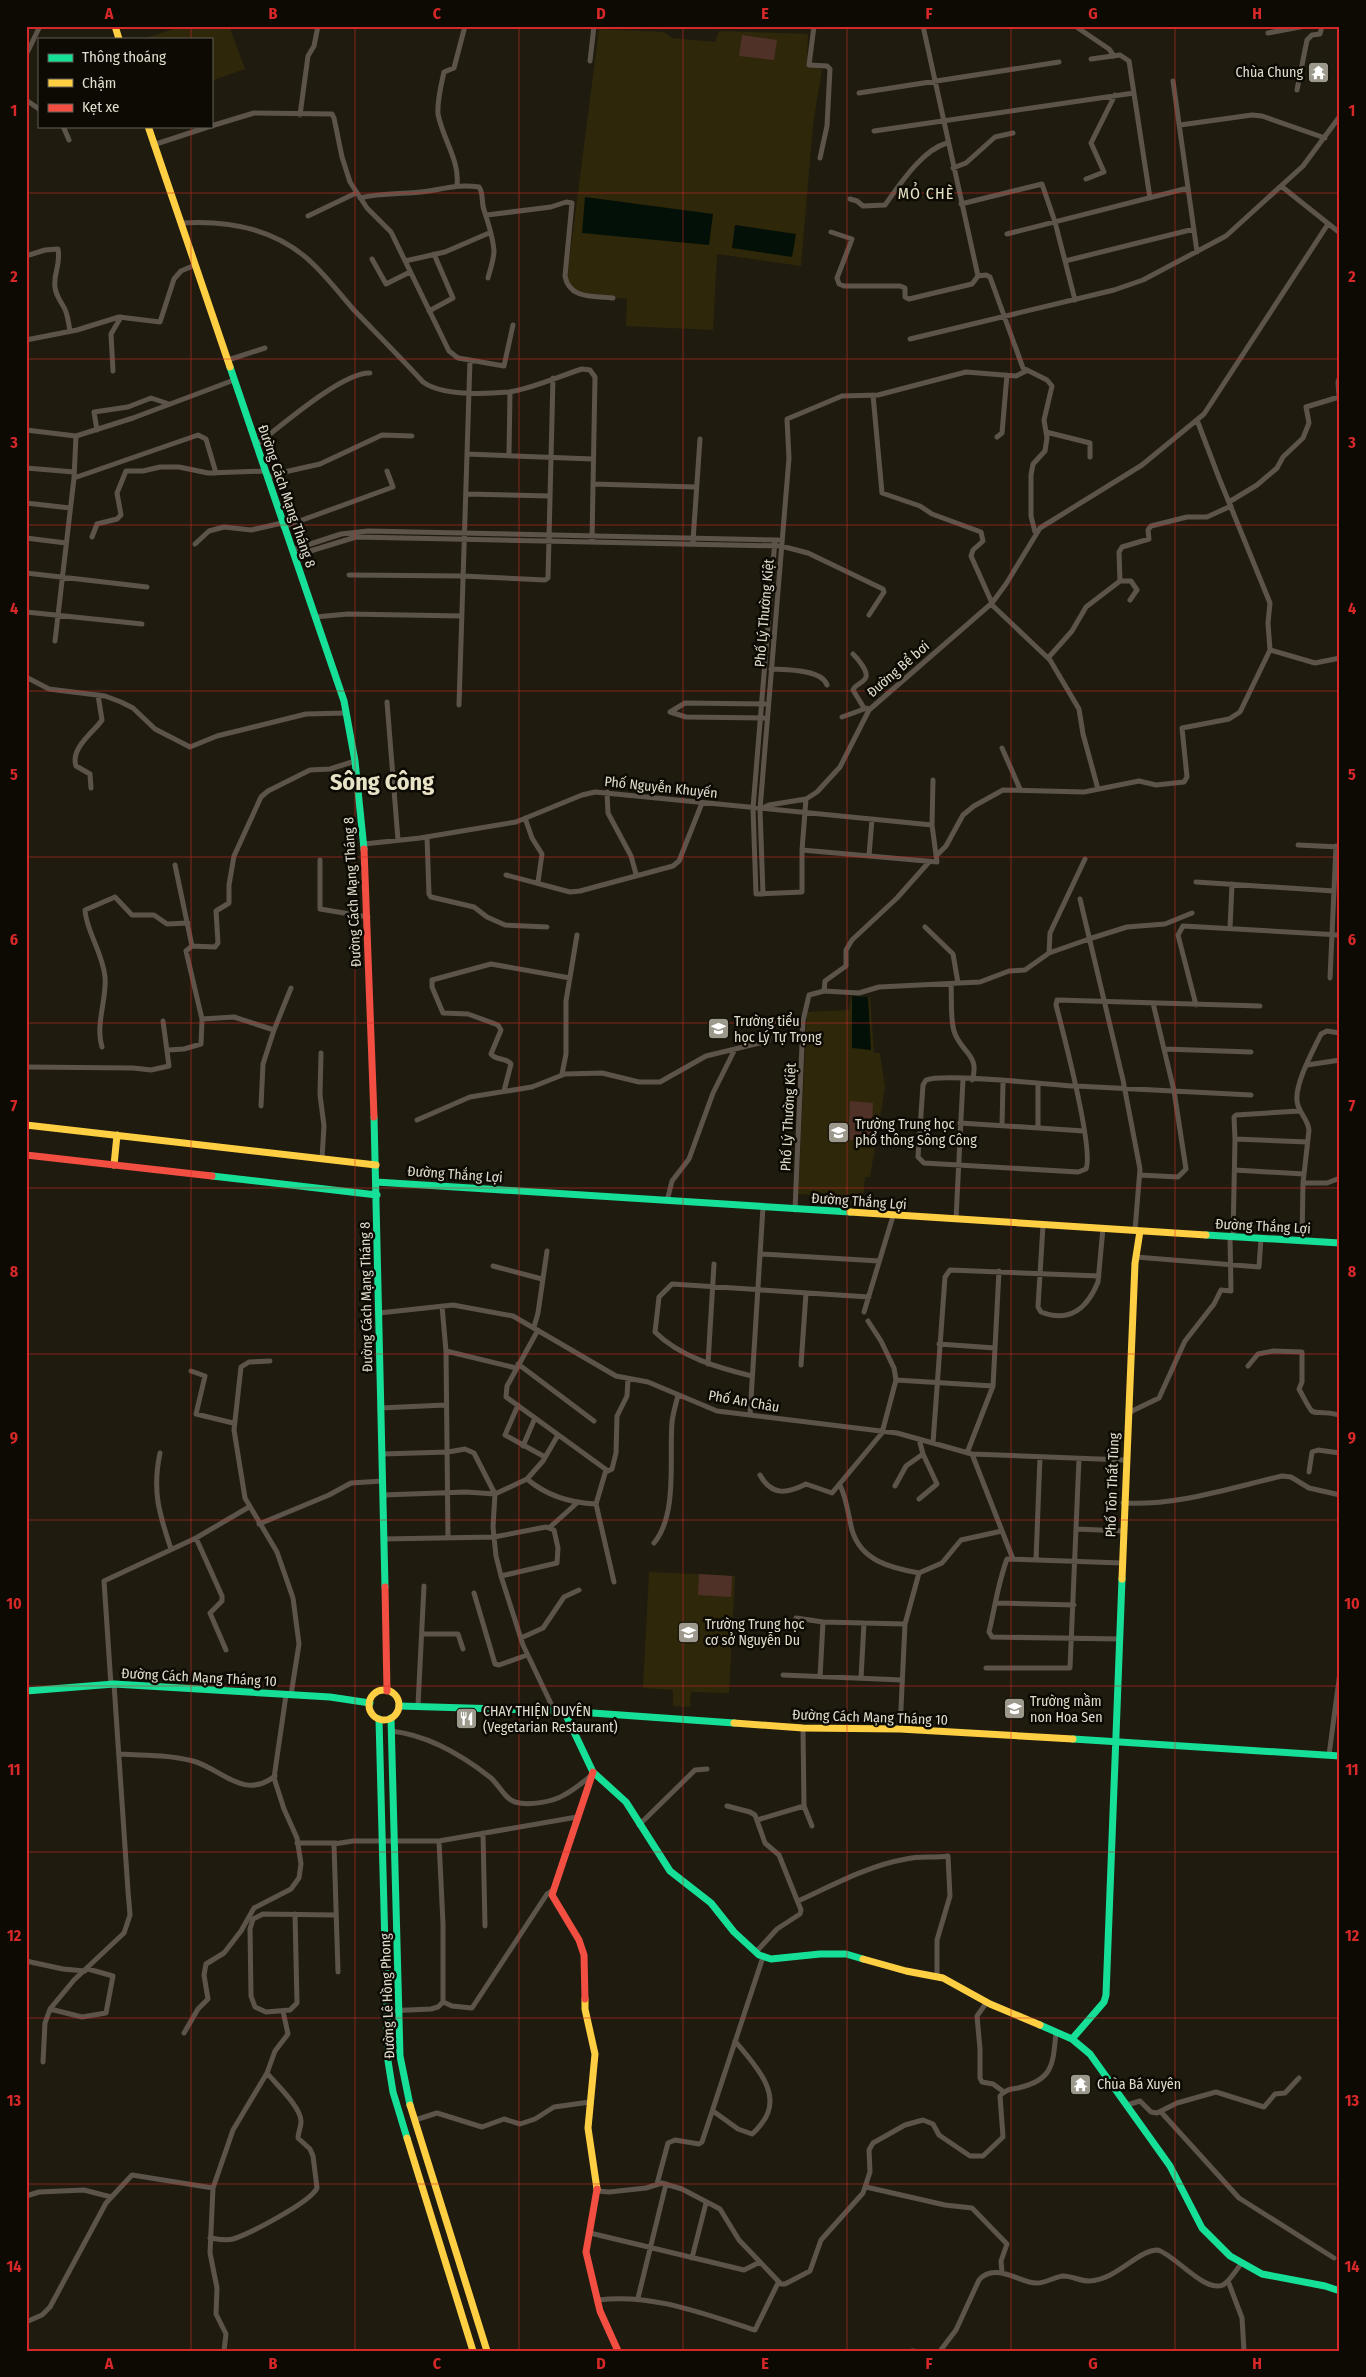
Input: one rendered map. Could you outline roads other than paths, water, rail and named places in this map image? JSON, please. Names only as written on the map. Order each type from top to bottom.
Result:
[{"type":"street","points":[[26,55],[40,26]]},
{"type":"street","points":[[115,26],[119,38]]},
{"type":"street","points":[[300,115],[308,56],[316,42],[318,26]]},
{"type":"street","points":[[457,185],[457,174],[444,138],[438,111],[444,72],[454,68],[465,26]]},
{"type":"street","points":[[590,61],[594,26]]},
{"type":"street","points":[[814,26],[810,65],[827,66],[830,69],[827,126],[820,158]]},
{"type":"street","points":[[922,26],[978,276]]},
{"type":"street","points":[[1075,26],[1109,49],[1114,56]]},
{"type":"street","points":[[1268,33],[1305,26]]},
{"type":"street","points":[[1297,90],[1307,40],[1312,35],[1320,34],[1322,26]]},
{"type":"street","points":[[1339,26],[1340,35]]},
{"type":"street","points":[[1091,59],[1120,55],[1128,58],[1150,198]]},
{"type":"street","points":[[859,93],[933,80],[1060,62]]},
{"type":"street","points":[[1173,80],[1197,252]]},
{"type":"street","points":[[874,131],[1134,93]]},
{"type":"street","points":[[1086,179],[1104,172],[1091,143],[1115,95]]},
{"type":"street","points":[[26,100],[38,108]]},
{"type":"street","points":[[212,126],[254,113],[300,115],[330,113],[334,116],[345,169],[358,195],[391,232],[449,351],[458,358],[504,366],[513,326]]},
{"type":"street","points":[[1180,125],[1252,115],[1262,116],[1325,138]]},
{"type":"street","points":[[910,339],[1006,321],[1130,285],[1197,252],[1226,236],[1303,166],[1340,116]]},
{"type":"street","points":[[64,128],[69,140]]},
{"type":"street","name":"Đường Cách Mạng Tháng 8","points":[[149,128],[344,701],[355,761],[364,844],[368,917],[377,1195],[386,1691]]},
{"type":"street","points":[[153,145],[205,128]]},
{"type":"street","points":[[953,168],[966,163],[995,137],[1013,133]]},
{"type":"street","points":[[850,199],[857,201],[863,206],[885,205],[909,173],[933,150],[947,143]]},
{"type":"street","points":[[961,204],[1039,183],[1045,186],[1074,300]]},
{"type":"street","points":[[308,216],[358,195],[429,191],[457,185],[480,188],[483,209],[487,215],[489,233],[494,249],[488,278]]},
{"type":"street","points":[[1281,186],[1340,233]]},
{"type":"street","points":[[1007,234],[1188,188]]},
{"type":"street","points":[[487,215],[572,203],[565,276],[566,284],[570,290],[579,294],[612,298]]},
{"type":"street","points":[[181,224],[222,222],[252,229],[286,243],[318,270],[423,382],[441,391],[510,392],[582,369],[590,370],[594,373],[592,538]]},
{"type":"street","points":[[831,232],[852,239],[837,278],[839,284],[844,286],[900,286],[905,288],[905,297],[909,299],[972,284],[978,276],[986,275],[990,277],[1020,364],[1026,371],[1047,380],[1052,386],[1044,420],[1046,432],[1045,451],[1033,464],[1030,480],[1031,516],[1035,532],[1142,465],[1198,420],[1210,406],[1328,224]]},
{"type":"street","points":[[1065,261],[1194,229]]},
{"type":"street","points":[[405,261],[445,252],[489,233]]},
{"type":"street","points":[[26,256],[45,250],[58,249],[60,263],[55,279],[55,289],[66,313],[70,331]]},
{"type":"street","points":[[429,311],[453,298],[434,254]]},
{"type":"street","points":[[372,259],[386,284],[410,272]]},
{"type":"street","points":[[26,340],[70,331],[121,317],[160,322],[174,279],[181,271],[195,265]]},
{"type":"street","points":[[112,372],[111,334],[121,317]]},
{"type":"street","points":[[228,360],[265,348]]},
{"type":"street","points":[[459,705],[470,360]]},
{"type":"street","points":[[1026,371],[1019,376],[966,372],[903,390],[873,395],[882,493],[920,506],[932,514],[981,532],[983,541],[973,550],[971,556],[992,603],[1005,620],[1048,658],[1079,709],[1082,734],[1098,789]]},
{"type":"street","points":[[256,445],[325,393],[360,373],[370,373]]},
{"type":"street","points":[[997,436],[1002,433],[1007,375]]},
{"type":"street","points":[[1120,581],[1120,549],[1149,539],[1148,530],[1151,526],[1186,517],[1207,517],[1230,504],[1277,468],[1283,457],[1303,438],[1309,423],[1306,407],[1340,396],[1338,382],[1340,376]]},
{"type":"street","points":[[349,576],[463,576],[546,580],[550,576],[553,378]]},
{"type":"street","points":[[26,430],[76,436],[234,380]]},
{"type":"street","points":[[508,455],[510,392]]},
{"type":"street","name":"Phố Lý Thường Kiệt","points":[[757,808],[778,543],[789,458],[787,420],[837,397],[873,395]]},
{"type":"street","points":[[96,430],[94,412],[128,407],[151,398],[169,404]]},
{"type":"street","points":[[936,856],[946,846],[960,819],[968,810],[998,792],[1020,789],[1077,792],[1139,781],[1156,786],[1186,780],[1181,729],[1228,719],[1240,712],[1270,650],[1268,623],[1270,603],[1198,420]]},
{"type":"street","points":[[1046,432],[1090,443],[1090,457]]},
{"type":"street","points":[[26,468],[74,475],[198,435],[206,439],[216,473]]},
{"type":"street","points":[[92,537],[98,524],[117,519],[121,515],[117,493],[126,471],[144,471],[160,467],[172,467],[216,473],[280,473],[320,464],[382,435],[412,436]]},
{"type":"street","points":[[54,641],[74,475],[76,436]]},
{"type":"street","points":[[693,541],[700,439]]},
{"type":"street","points":[[467,454],[593,459]]},
{"type":"street","points":[[195,544],[209,531],[224,526],[251,530],[283,525],[393,487],[387,471]]},
{"type":"street","points":[[593,484],[696,487]]},
{"type":"street","points":[[466,494],[550,496]]},
{"type":"street","points":[[26,503],[70,508]]},
{"type":"street","points":[[293,553],[356,537],[465,532],[550,537],[693,541],[734,545],[778,543]]},
{"type":"street","name":"Đường Bể bơi","points":[[806,799],[817,792],[840,767],[866,709],[992,603],[1006,584],[1035,532]]},
{"type":"street","points":[[426,535],[464,539],[550,537]]},
{"type":"street","points":[[26,538],[66,543]]},
{"type":"street","points":[[734,538],[734,545]]},
{"type":"street","points":[[693,541],[734,538],[778,543],[808,553],[883,589],[884,592],[869,615]]},
{"type":"street","name":"Phố Lý Thường Kiệt","points":[[765,704],[771,668],[778,543]]},
{"type":"street","points":[[26,573],[147,586]]},
{"type":"street","points":[[1048,658],[1072,631],[1086,607],[1120,581],[1131,581],[1137,590],[1130,600]]},
{"type":"street","points":[[26,612],[142,624]]},
{"type":"street","points":[[315,617],[348,614],[462,616]]},
{"type":"street","points":[[1270,650],[1315,663],[1340,658]]},
{"type":"street","points":[[842,716],[866,709],[853,688],[866,679],[867,675],[853,654]]},
{"type":"street","points":[[771,668],[807,672],[823,679],[827,685]]},
{"type":"street","points":[[26,677],[48,689],[75,694],[98,695],[127,704],[155,729],[190,747],[217,736],[306,714],[346,713]]},
{"type":"street","points":[[91,788],[90,774],[76,766],[75,762],[82,741],[102,720],[98,695]]},
{"type":"street","points":[[387,702],[398,840]]},
{"type":"street","points":[[764,718],[686,717],[670,712],[685,703],[765,704]]},
{"type":"street","points":[[1002,748],[1020,789]]},
{"type":"street","points":[[168,1050],[200,1045],[202,1019],[186,956],[188,947],[215,947],[218,943],[216,911],[229,903],[229,885],[234,856],[264,794],[310,770],[330,768],[355,761]]},
{"type":"street","points":[[802,850],[937,862],[932,825],[933,780]]},
{"type":"street","points":[[607,792],[608,813],[631,856],[636,874]]},
{"type":"street","name":"Phố Nguyễn Khuyến","points":[[364,844],[516,822],[582,794],[607,792],[932,825]]},
{"type":"street","points":[[806,799],[802,850],[802,892],[756,894],[757,808],[806,799]]},
{"type":"street","points":[[506,875],[538,882],[561,891],[580,892],[636,874],[676,864],[702,803]]},
{"type":"street","points":[[757,808],[763,894]]},
{"type":"street","points":[[525,818],[532,838],[542,854],[538,882]]},
{"type":"street","points":[[869,856],[872,819]]},
{"type":"street","points":[[427,836],[429,894],[431,897],[474,907],[487,917],[505,925],[547,927]]},
{"type":"street","points":[[1298,845],[1338,846],[1330,978]]},
{"type":"street","points":[[1049,953],[1050,933],[1085,859]]},
{"type":"street","points":[[320,860],[320,909],[368,917]]},
{"type":"street","points":[[929,862],[897,898],[852,940],[846,950],[846,966],[825,981],[824,991],[859,993],[878,987],[980,982],[1009,971],[1025,970],[1049,953],[1126,927],[1165,924],[1192,913]]},
{"type":"street","points":[[174,865],[192,946]]},
{"type":"street","points":[[1196,882],[1334,891]]},
{"type":"street","points":[[1230,928],[1232,884]]},
{"type":"street","points":[[102,1047],[100,1036],[105,990],[104,968],[85,910],[115,897],[132,915],[154,915],[167,924],[188,923]]},
{"type":"street","points":[[1080,899],[1125,1089],[1140,1175],[1137,1231]]},
{"type":"street","points":[[1196,1004],[1178,935],[1184,926],[1340,935]]},
{"type":"street","points":[[925,927],[953,954],[958,983]]},
{"type":"street","points":[[562,1074],[566,1054],[565,1012],[577,935]]},
{"type":"street","points":[[504,1091],[511,1064],[509,1061],[494,1058],[491,1054],[500,1030],[498,1025],[468,1014],[443,1013],[432,987],[432,980],[491,964],[570,978]]},
{"type":"street","points":[[951,984],[954,1032],[974,1062],[975,1071],[972,1080]]},
{"type":"street","points":[[261,1106],[263,1064],[274,1030],[292,988]]},
{"type":"street","name":"Phố Lý Thường Kiệt","points":[[795,1210],[803,1021],[809,995],[824,991]]},
{"type":"street","points":[[1251,1095],[1125,1089],[1076,1086],[1003,1082],[963,1079],[930,1078],[923,1085],[918,1157],[924,1163],[958,1167],[1083,1172],[1086,1169],[1088,1161],[1084,1131],[1076,1086],[1056,1005],[1057,1000],[1260,1006]]},
{"type":"street","points":[[1140,1175],[1178,1177],[1186,1169],[1174,1091],[1153,1003]]},
{"type":"street","points":[[202,1019],[234,1017],[274,1030]]},
{"type":"street","points":[[417,1120],[470,1097],[532,1087],[562,1074],[602,1072],[639,1082],[660,1082],[700,1059],[735,1048],[768,1041],[773,1020],[803,1021]]},
{"type":"street","points":[[26,1067],[133,1068],[151,1070],[170,1065],[162,1021]]},
{"type":"street","points":[[1302,1240],[1303,1184],[1308,1126],[1299,1111],[1297,1094],[1321,1034],[1327,1032],[1340,1033]]},
{"type":"street","points":[[667,1201],[672,1181],[689,1159],[713,1093],[735,1048]]},
{"type":"street","points":[[1164,1049],[1251,1052]]},
{"type":"street","points":[[321,1053],[320,1094],[324,1126],[322,1158]]},
{"type":"street","points":[[1308,1065],[1340,1060]]},
{"type":"street","points":[[956,1219],[963,1079]]},
{"type":"street","points":[[1002,1125],[1003,1082]]},
{"type":"street","points":[[1038,1084],[1038,1128]]},
{"type":"street","points":[[1127,1413],[1159,1398],[1185,1341],[1214,1304],[1221,1290],[1231,1291],[1230,1264],[1235,1170],[1234,1117],[1236,1115],[1299,1111]]},
{"type":"street","points":[[960,1122],[1084,1131]]},
{"type":"street","points":[[26,1125],[376,1165]]},
{"type":"street","points":[[114,1165],[117,1135]]},
{"type":"street","points":[[1235,1139],[1307,1142]]},
{"type":"street","points":[[26,1155],[377,1195]]},
{"type":"street","points":[[1235,1170],[1304,1174]]},
{"type":"street","points":[[1303,1184],[1326,1183],[1340,1178]]},
{"type":"street","name":"Đường Thắng Lợi","points":[[376,1182],[762,1208],[1340,1243]]},
{"type":"street","points":[[750,1416],[762,1208]]},
{"type":"street","points":[[864,1312],[894,1216]]},
{"type":"street","points":[[1043,1225],[1039,1310],[1045,1314],[1068,1315],[1080,1310],[1095,1289],[1099,1276],[1103,1228]]},
{"type":"street","name":"Phố Tôn Thất Tùng","points":[[1072,2039],[1104,2002],[1106,1994],[1118,1741],[1124,1460],[1137,1231]]},
{"type":"street","points":[[1136,1257],[1259,1267],[1261,1238]]},
{"type":"street","points":[[547,1251],[536,1328],[505,1394],[606,1470],[612,1469],[615,1458],[617,1416],[627,1396],[628,1379]]},
{"type":"street","points":[[760,1254],[879,1261]]},
{"type":"street","points":[[708,1364],[714,1264]]},
{"type":"street","points":[[493,1266],[542,1279]]},
{"type":"street","points":[[932,1443],[945,1277],[950,1270],[1099,1276]]},
{"type":"street","points":[[1000,1271],[993,1386],[970,1454],[1013,1559]]},
{"type":"street","points":[[752,1376],[708,1364],[662,1339],[655,1332],[659,1297],[672,1284],[868,1297]]},
{"type":"street","points":[[801,1365],[806,1293]]},
{"type":"street","points":[[442,1306],[446,1351],[448,1538]]},
{"type":"street","name":"Phố An Châu","points":[[379,1313],[442,1306],[460,1306],[504,1314],[521,1319],[610,1373],[628,1379],[648,1382],[709,1409],[750,1416],[903,1434],[970,1454],[1124,1460]]},
{"type":"street","points":[[760,1475],[768,1485],[781,1492],[792,1491],[806,1484],[832,1493],[882,1432],[896,1380],[894,1368],[881,1341],[868,1321]]},
{"type":"street","points":[[940,1344],[995,1348]]},
{"type":"street","points":[[446,1351],[517,1366],[594,1421]]},
{"type":"street","points":[[1248,1366],[1258,1354],[1273,1351],[1302,1352],[1302,1382],[1299,1389],[1309,1411],[1314,1414],[1340,1415]]},
{"type":"street","points":[[184,2033],[198,2009],[208,1999],[204,1975],[206,1964],[224,1953],[241,1931],[254,1908],[295,1885],[301,1869],[296,1833],[284,1809],[274,1776],[299,1644],[292,1598],[281,1561],[245,1498],[233,1423],[239,1395],[241,1367],[249,1362],[270,1361]]},
{"type":"street","points":[[191,1371],[205,1376],[196,1414],[233,1423]]},
{"type":"street","points":[[896,1380],[993,1386]]},
{"type":"street","points":[[654,1543],[660,1536],[667,1515],[672,1422],[678,1396]]},
{"type":"street","points":[[380,1408],[446,1404]]},
{"type":"street","points":[[518,1405],[505,1433],[523,1446],[545,1457]]},
{"type":"street","points":[[523,1446],[535,1418]]},
{"type":"street","points":[[383,1495],[496,1494],[527,1479],[545,1457],[558,1435]]},
{"type":"street","points":[[919,1439],[923,1454],[937,1484],[920,1500]]},
{"type":"street","points":[[382,1454],[470,1450],[496,1494],[494,1537],[501,1576],[527,1656],[554,1710]]},
{"type":"street","points":[[1309,1472],[1312,1452],[1318,1450],[1340,1453]]},
{"type":"street","points":[[160,1453],[156,1497],[171,1549]]},
{"type":"street","points":[[895,1486],[906,1466],[923,1454]]},
{"type":"street","points":[[1036,1560],[1040,1457]]},
{"type":"street","points":[[986,1668],[1068,1669],[1071,1665],[1079,1459]]},
{"type":"street","points":[[606,1470],[596,1504],[614,1582]]},
{"type":"street","points":[[1123,1504],[1150,1504],[1195,1496],[1282,1476],[1290,1477],[1309,1488],[1340,1495]]},
{"type":"street","points":[[527,1479],[546,1493],[577,1503],[596,1504]]},
{"type":"street","points":[[259,1524],[329,1495],[351,1483],[382,1481]]},
{"type":"street","points":[[840,1485],[847,1501],[856,1541],[864,1552],[876,1561],[892,1568],[919,1574],[942,1563],[961,1540],[1002,1531]]},
{"type":"street","points":[[383,1540],[494,1537],[550,1527],[577,1503]]},
{"type":"street","points":[[43,2062],[45,2022],[50,2010],[74,1980],[124,1933],[128,1924],[128,1891],[119,1754],[104,1581],[196,1538],[249,1507]]},
{"type":"street","points":[[501,1576],[557,1562],[558,1548],[555,1532],[550,1527]]},
{"type":"street","points":[[1076,1529],[1123,1531]]},
{"type":"street","points":[[196,1538],[222,1596],[222,1601],[210,1613],[226,1650]]},
{"type":"street","points":[[1120,1639],[991,1636],[989,1632],[996,1603],[997,1586],[1006,1558],[1122,1563]]},
{"type":"street","points":[[900,1729],[905,1624],[919,1574]]},
{"type":"street","points":[[418,1705],[424,1586]]},
{"type":"street","points":[[521,1638],[543,1628],[564,1597],[579,1590]]},
{"type":"street","points":[[474,1593],[495,1664],[499,1665],[527,1656]]},
{"type":"street","points":[[996,1603],[1074,1605]]},
{"type":"street","points":[[796,1618],[823,1622],[905,1624]]},
{"type":"street","points":[[820,1677],[823,1622]]},
{"type":"street","points":[[861,1678],[864,1623]]},
{"type":"street","points":[[422,1634],[458,1634],[464,1649]]},
{"type":"street","points":[[1329,1755],[1340,1672]]},
{"type":"street","points":[[782,1675],[902,1680]]},
{"type":"street","name":"Đường Cách Mạng Tháng 10","points":[[26,1691],[113,1685],[330,1697],[370,1703]]},
{"type":"street","points":[[386,1691],[395,1696],[399,1706],[397,1712],[391,1718],[379,1719],[372,1713],[370,1703],[375,1694],[386,1691]]},
{"type":"street","name":"Đường Cách Mạng Tháng 10","points":[[399,1706],[554,1710],[803,1728],[900,1729],[1340,1756]]},
{"type":"street","points":[[564,1711],[593,1773],[621,1797],[670,1871],[711,1903],[726,1924],[763,1958],[771,1959],[841,1953],[906,1971],[937,1976],[987,2002],[1072,2039],[1090,2054],[1170,2166],[1197,2221],[1230,2256],[1241,2264],[1268,2276],[1325,2286],[1340,2291]]},
{"type":"street","name":"Đường Lê Hồng Phong","points":[[391,1718],[400,2056],[420,2138],[487,2351]]},
{"type":"street","name":"Đường Lê Hồng Phong","points":[[379,1719],[389,2068],[393,2092],[473,2351]]},
{"type":"street","points":[[803,1728],[804,1806],[812,1826]]},
{"type":"street","points":[[392,1731],[414,1735],[452,1752],[492,1779],[509,1798],[518,1803],[547,1800],[561,1796],[593,1773]]},
{"type":"street","points":[[119,1754],[165,1756],[196,1762],[228,1780],[240,1783],[260,1784],[274,1776]]},
{"type":"street","points":[[639,1825],[695,1770],[707,1769]]},
{"type":"street","points":[[593,1773],[552,1890],[554,1900],[579,1940],[584,1955],[585,2009],[595,2054],[588,2128],[597,2191],[586,2252],[606,2326],[618,2351]]},
{"type":"street","points":[[727,1806],[750,1812],[757,1820],[765,1843],[779,1855],[801,1910],[800,1914],[777,1929],[756,1952]]},
{"type":"street","points":[[757,1820],[804,1806]]},
{"type":"street","points":[[297,1843],[438,1841],[578,1818]]},
{"type":"street","points":[[484,1833],[485,1926]]},
{"type":"street","points":[[386,2010],[438,2008],[443,2002],[443,1924],[438,1841]]},
{"type":"street","points":[[337,1843],[333,1849],[338,1972]]},
{"type":"street","points":[[798,1901],[855,1874],[884,1864],[910,1858],[948,1856],[950,1896],[937,1940],[937,1976]]},
{"type":"street","points":[[443,2002],[452,2006],[472,2008],[547,1894],[552,1890]]},
{"type":"street","points":[[295,1914],[297,2003],[290,2010],[266,2012],[255,2007],[251,1996],[250,1929],[253,1919],[263,1914],[295,1914],[335,1915]]},
{"type":"street","points":[[657,2184],[668,2143],[675,2140],[701,2144],[763,1958]]},
{"type":"street","points":[[26,1961],[62,1969],[86,1970],[113,1976],[106,2013],[82,2017],[50,2010]]},
{"type":"street","points":[[987,2002],[977,2016],[980,2078],[982,2082],[993,2084],[1004,2092]]},
{"type":"street","points":[[224,2351],[226,2334],[215,2311],[217,2288],[210,2253],[213,2188],[232,2130],[267,2073],[275,2051],[288,2034],[283,2011]]},
{"type":"street","points":[[597,2191],[609,2192],[646,2188],[657,2184],[666,2184],[682,2189],[721,2211],[733,2232],[778,2283],[786,2284],[810,2271],[821,2240],[860,2197],[866,2187],[871,2167],[870,2146],[906,2125],[919,2120],[930,2122],[939,2135],[970,2156],[983,2156],[1003,2137],[999,2101],[1004,2092],[1037,2082],[1049,2072],[1056,2032]]},
{"type":"street","points":[[713,2111],[738,2129],[752,2134],[770,2110],[771,2099],[760,2072],[735,2042]]},
{"type":"street","points":[[210,2238],[233,2239],[293,2209],[315,2193],[317,2188],[313,2156],[310,2149],[298,2138],[301,2122],[299,2114],[293,2103],[267,2073]]},
{"type":"street","points":[[1127,2105],[1140,2101],[1151,2112],[1161,2112],[1176,2102],[1216,2092],[1264,2107],[1276,2093],[1285,2093],[1298,2078]]},
{"type":"street","points":[[415,2120],[432,2113],[437,2113],[482,2127],[504,2119],[520,2124],[535,2119],[554,2107],[590,2102]]},
{"type":"street","points":[[1161,2112],[1239,2198],[1334,2258]]},
{"type":"street","points":[[408,2142],[420,2138]]},
{"type":"street","points":[[26,2322],[42,2315],[50,2307],[111,2197],[116,2194],[132,2175],[213,2188]]},
{"type":"street","points":[[638,2298],[666,2184]]},
{"type":"street","points":[[866,2187],[976,2210],[1008,2244],[1001,2261],[1002,2273]]},
{"type":"street","points":[[26,2196],[39,2192],[84,2190],[111,2197]]},
{"type":"street","points":[[692,2258],[706,2202]]},
{"type":"street","points":[[434,2226],[446,2222]]},
{"type":"street","points":[[590,2232],[744,2270],[760,2262]]},
{"type":"street","points":[[940,2351],[956,2330],[979,2280],[985,2275],[1002,2273],[1034,2283],[1062,2276],[1092,2280],[1114,2275],[1148,2252],[1158,2250],[1208,2285],[1217,2286],[1228,2281],[1241,2264]]},
{"type":"street","points":[[1228,2281],[1242,2318],[1244,2351]]},
{"type":"street","points":[[598,2300],[620,2297],[638,2298],[677,2306],[755,2330],[778,2283]]},
{"type":"place","name":"Chùa Chung","points":[[1319,72]]},
{"type":"place","name":"Trường tiểu học Lý Tự Trọng","points":[[718,1029]]},
{"type":"place","name":"Trường Trung học phổ thông Sông Công","points":[[839,1132]]},
{"type":"place","name":"Trường Trung học cơ sở Nguyễn Du","points":[[689,1632]]},
{"type":"place","name":"Trường mầm non Hoa Sen","points":[[1014,1709]]},
{"type":"place","name":"CHAY THIỆN DUYÊN (Vegetarian Restaurant)","points":[[467,1719]]},
{"type":"place","name":"Chùa Bá Xuyên","points":[[1081,2084]]},
{"type":"district","name":"MỎ CHÈ","points":[[926,193]]},
{"type":"district","name":"Sông Công","points":[[382,782]]}]
